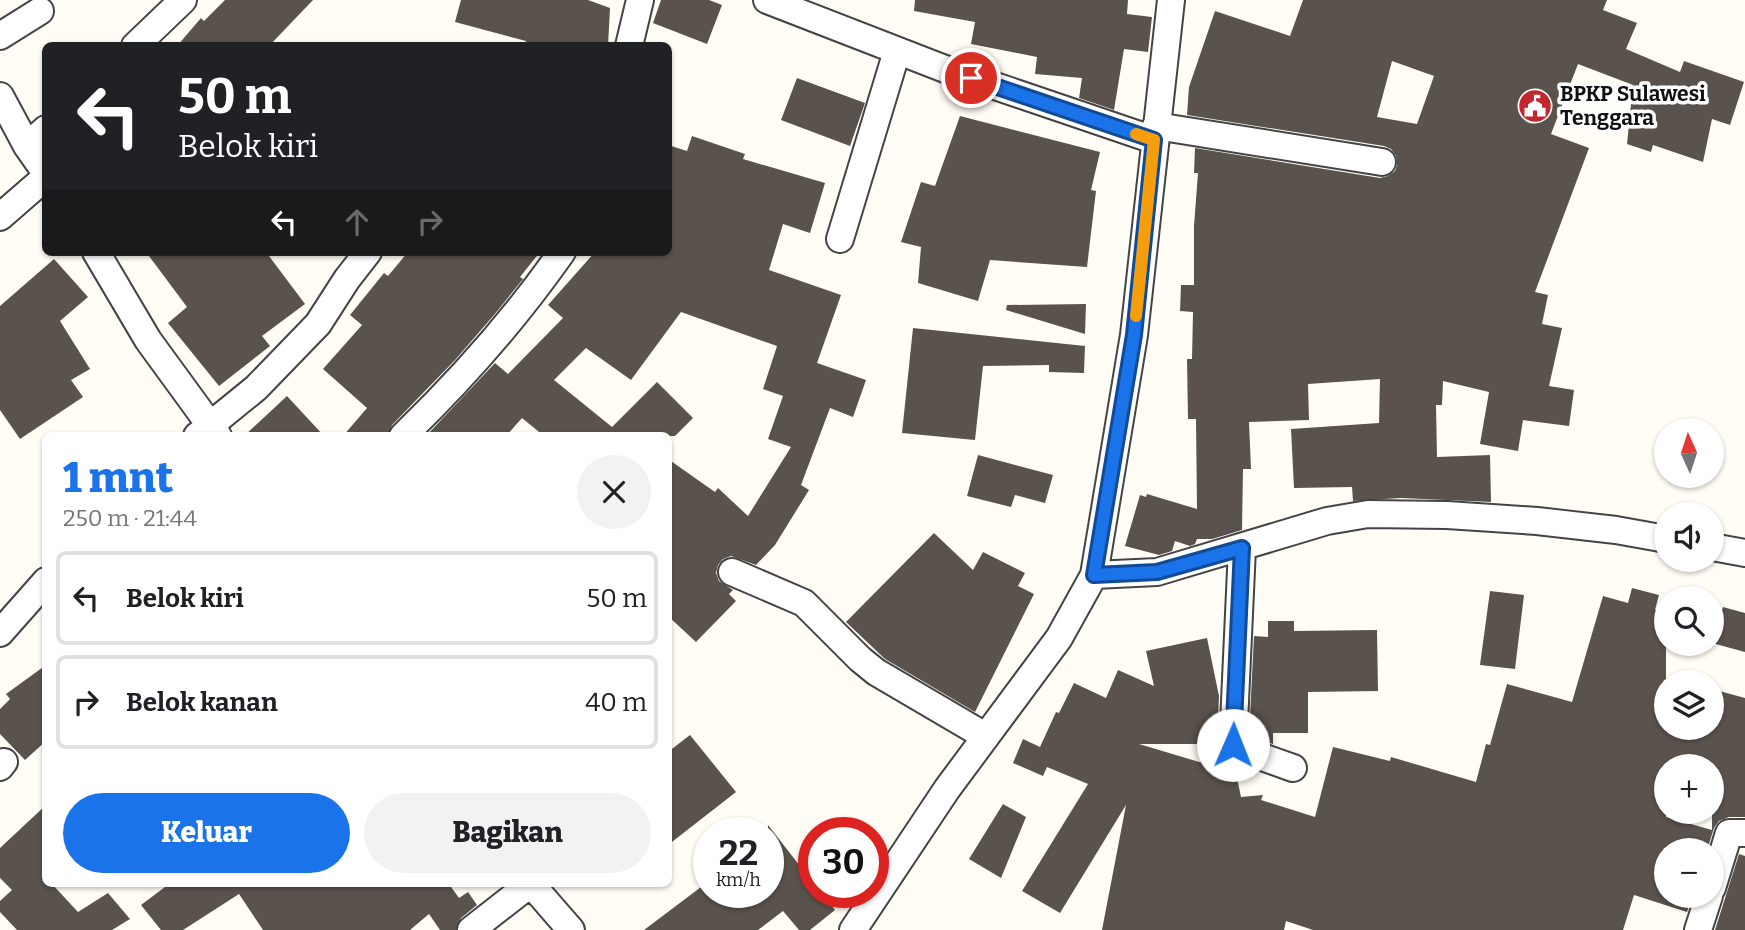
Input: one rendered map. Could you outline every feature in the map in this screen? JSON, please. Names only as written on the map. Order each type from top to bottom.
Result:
[{"type":"street","points":[[139,42],[183,0]]},
{"type":"street","points":[[630,42],[640,0]]},
{"type":"street","points":[[768,0],[897,51],[1155,133],[1382,162]]},
{"type":"street","points":[[853,930],[985,736],[1059,638],[1094,575],[1134,335],[1171,0]]},
{"type":"street","points":[[0,36],[40,12]]},
{"type":"street","points":[[840,239],[897,51]]},
{"type":"street","points":[[0,96],[36,138],[42,160]]},
{"type":"street","points":[[0,217],[42,179]]},
{"type":"street","points":[[98,256],[148,340],[208,432],[256,388],[318,324],[365,256]]},
{"type":"street","points":[[407,432],[452,389],[490,346],[559,256]]},
{"type":"street","points":[[1094,575],[1157,572],[1317,523],[1368,514],[1447,515],[1537,521],[1654,537]]},
{"type":"street","points":[[1242,548],[1233,745],[1293,768]]},
{"type":"street","points":[[1724,549],[1745,553]]},
{"type":"street","points":[[733,572],[804,603],[876,672],[985,736]]},
{"type":"street","points":[[0,633],[42,586]]},
{"type":"street","points":[[1724,849],[1729,833],[1745,834]]},
{"type":"street","points":[[471,930],[526,887]]},
{"type":"street","points":[[533,887],[571,930]]},
{"type":"street","points":[[1698,930],[1705,908]]},
{"type":"building","points":[[225,0],[313,0],[273,42],[180,42],[201,18],[204,21]]},
{"type":"building","points":[[461,0],[588,0],[610,8],[608,42],[526,42],[455,22]]},
{"type":"building","points":[[661,0],[709,0],[722,5],[707,44],[653,23]]},
{"type":"building","points":[[915,0],[1128,0],[1127,14],[1152,17],[1148,52],[1124,49],[1114,110],[1079,98],[1082,78],[1035,74],[1037,57],[971,44],[975,22],[914,11]]},
{"type":"building","points":[[1303,0],[1607,0],[1603,10],[1637,23],[1626,49],[1680,72],[1684,61],[1744,82],[1730,125],[1712,119],[1703,162],[1653,145],[1651,152],[1627,144],[1633,85],[1578,64],[1551,134],[1589,148],[1535,292],[1548,295],[1542,324],[1562,328],[1549,386],[1574,390],[1569,426],[1523,420],[1518,451],[1480,444],[1489,392],[1443,381],[1442,405],[1436,405],[1437,457],[1490,455],[1491,502],[1401,498],[1353,501],[1352,487],[1294,488],[1291,429],[1379,423],[1380,379],[1308,384],[1309,420],[1249,422],[1251,469],[1243,469],[1242,530],[1212,539],[1197,539],[1195,544],[1190,546],[1175,541],[1172,551],[1159,555],[1125,546],[1140,495],[1146,497],[1147,494],[1197,509],[1196,419],[1188,419],[1187,359],[1192,359],[1193,312],[1180,311],[1181,285],[1194,285],[1194,226],[1198,173],[1194,173],[1195,148],[1380,178],[1395,171],[1397,165],[1396,156],[1391,149],[1384,146],[1187,115],[1189,87],[1215,11],[1290,36]],"holes":[[[1392,61],[1434,76],[1417,124],[1377,117]]]},
{"type":"building","points":[[797,78],[865,103],[850,146],[781,120]]},
{"type":"building","points":[[960,116],[1100,152],[1091,190],[1096,191],[1087,267],[990,260],[978,301],[918,283],[921,247],[901,242],[921,182],[935,186]]},
{"type":"building","points":[[692,136],[745,154],[743,159],[825,183],[810,233],[783,224],[769,270],[841,295],[817,363],[866,380],[853,417],[830,408],[801,485],[809,490],[775,545],[756,565],[731,556],[718,565],[716,573],[719,581],[733,590],[729,594],[736,601],[696,642],[672,620],[672,462],[715,492],[718,488],[748,516],[791,447],[768,439],[783,396],[763,389],[777,346],[681,312],[631,380],[586,348],[554,380],[612,427],[657,382],[693,418],[675,436],[672,436],[672,432],[539,432],[522,418],[510,432],[430,432],[495,363],[508,374],[563,318],[548,305],[591,256],[672,256],[672,146],[687,151]]},
{"type":"building","points":[[149,256],[269,256],[305,304],[262,336],[270,346],[219,386],[168,323],[187,307]]},
{"type":"building","points":[[405,256],[537,256],[520,277],[523,279],[494,315],[392,425],[389,432],[346,432],[367,408],[323,369],[362,325],[350,315],[384,273],[388,276]]},
{"type":"building","points":[[54,259],[88,297],[60,321],[90,369],[71,380],[83,397],[20,439],[0,410],[0,306]]},
{"type":"building","points":[[1086,304],[1085,334],[1006,310],[1007,305]]},
{"type":"building","points":[[913,328],[1085,346],[1084,373],[1049,372],[1049,365],[983,366],[975,440],[902,433]]},
{"type":"building","points":[[287,396],[320,432],[248,432]]},
{"type":"building","points":[[978,455],[1053,475],[1045,503],[1015,495],[1011,507],[967,496]]},
{"type":"building","points":[[934,533],[973,570],[983,552],[1025,573],[1018,586],[1034,594],[975,712],[885,659],[846,622]]},
{"type":"building","points":[[1632,588],[1654,594],[1654,656],[1666,656],[1666,670],[1654,670],[1654,740],[1724,740],[1724,692],[1745,698],[1745,817],[1724,819],[1724,754],[1654,754],[1654,824],[1691,824],[1712,830],[1712,824],[1717,824],[1711,838],[1654,838],[1654,901],[1634,895],[1623,930],[1313,930],[1286,921],[1284,930],[1102,930],[1126,805],[1060,913],[1022,891],[1088,784],[1047,767],[1043,776],[1013,763],[1023,739],[1040,747],[1056,712],[1059,713],[1074,683],[1106,698],[1118,670],[1154,686],[1146,651],[1207,638],[1219,696],[1217,744],[1139,744],[1236,773],[1241,797],[1263,795],[1261,800],[1315,817],[1333,747],[1390,761],[1391,757],[1476,782],[1486,744],[1490,745],[1507,684],[1572,702],[1603,596],[1628,603]]},
{"type":"building","points":[[1490,591],[1524,595],[1515,669],[1480,665]]},
{"type":"building","points":[[1724,607],[1745,613],[1745,652],[1724,646]]},
{"type":"building","points":[[1268,621],[1294,621],[1294,631],[1377,630],[1378,691],[1308,692],[1308,733],[1273,733],[1273,744],[1249,736],[1254,636],[1268,637]]},
{"type":"building","points":[[42,668],[42,745],[25,760],[0,734],[0,709],[10,699],[6,694]]},
{"type":"building","points":[[690,735],[736,792],[704,817],[693,817],[693,826],[672,842],[672,749]]},
{"type":"building","points":[[1003,804],[1026,817],[1001,878],[969,859]]},
{"type":"building","points":[[42,809],[42,887],[55,887],[78,912],[108,893],[130,919],[112,930],[17,930],[0,912],[0,901],[12,890],[0,878],[0,848]]},
{"type":"building","points":[[784,846],[798,863],[798,908],[835,910],[810,930],[799,930],[783,911],[758,930],[644,930],[693,893],[693,908],[784,908]]},
{"type":"building","points":[[1739,854],[1745,856],[1745,930],[1715,930]]},
{"type":"building","points":[[165,887],[451,887],[459,898],[468,892],[477,905],[461,918],[456,930],[440,930],[429,914],[410,930],[263,930],[239,894],[183,930],[161,930],[141,905]]},
{"type":"slow traffic","points":[[1136,134],[1154,140],[1136,316]]},
{"type":"place","name":"BPKP Sulawesi Tenggara","points":[[1535,106]]},
{"type":"route","points":[[971,78],[1154,140],[1134,335],[1094,575],[1157,572],[1242,548],[1233,745]]}]
